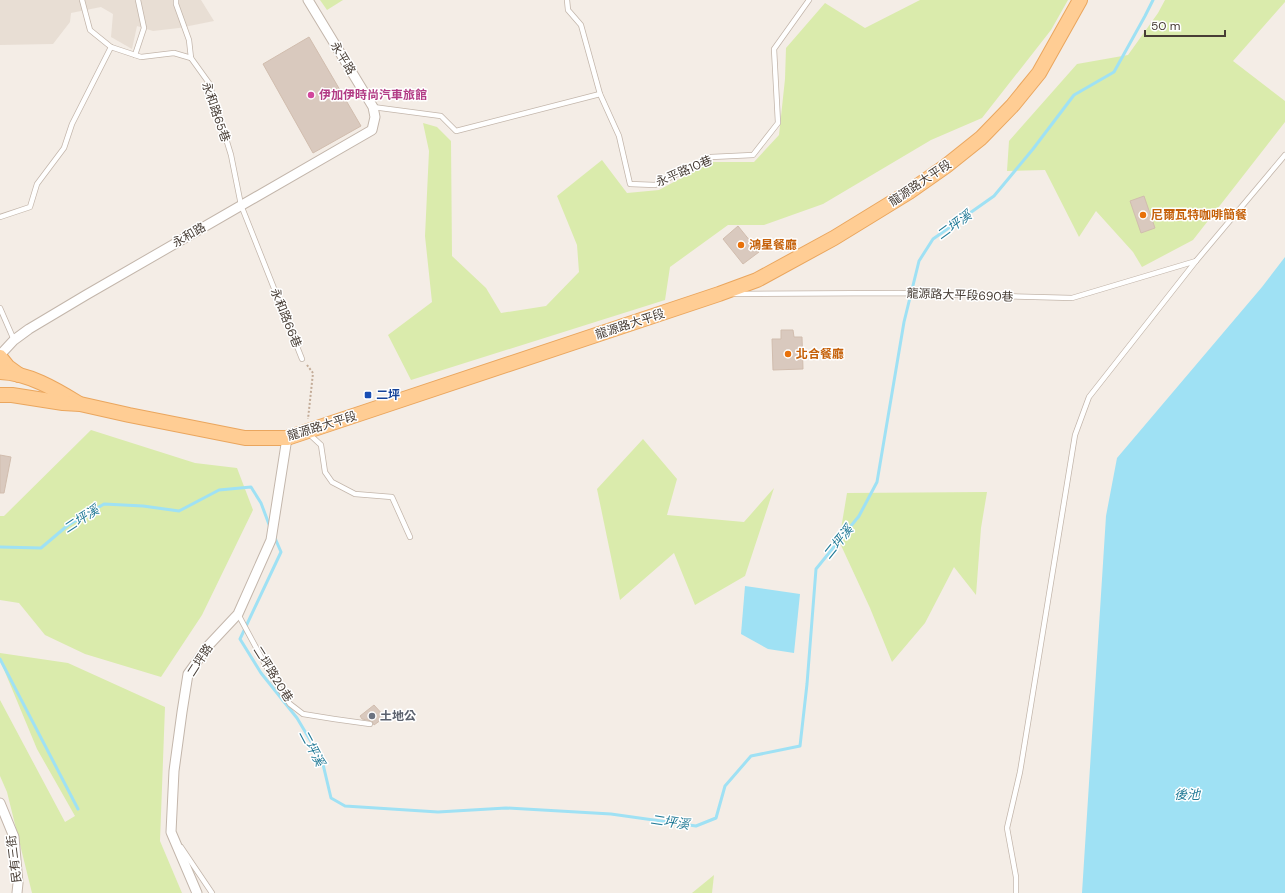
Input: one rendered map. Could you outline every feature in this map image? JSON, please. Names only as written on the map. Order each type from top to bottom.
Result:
[{"type":"main road","name":"龍源路大平段","points":[[0,385],[6,395],[80,404],[245,438],[287,438],[719,294],[757,280],[834,238],[909,192],[946,166],[981,138],[1013,105],[1039,73],[1080,0]]},
{"type":"main road","points":[[0,356],[8,366],[20,375]]},
{"type":"main road","name":"龍源路大平段","points":[[0,372],[20,375],[51,387],[80,404]]},
{"type":"street","name":"永平路","points":[[308,0],[373,107],[375,117]]},
{"type":"street","name":"永和路","points":[[0,356],[14,340],[29,329],[86,294],[372,130],[375,117]]},
{"type":"street","name":"二坪路","points":[[197,893],[171,832],[174,771],[188,674],[208,646],[238,614],[271,540],[287,438]]},
{"type":"street","name":"民有三街","points":[[0,803],[14,837],[18,883],[17,893]]},
{"type":"lane","points":[[82,0],[90,30],[111,47],[141,57],[174,53],[191,58]]},
{"type":"lane","points":[[135,55],[144,28],[138,0]]},
{"type":"lane","name":"永和路65巷","points":[[176,0],[176,4],[189,40],[191,58],[208,83],[231,156],[241,205]]},
{"type":"lane","points":[[373,107],[441,116],[456,131],[600,94],[581,26],[568,10],[567,0]]},
{"type":"lane","name":"永平路10巷","points":[[600,94],[619,136],[630,184],[655,185],[711,157],[753,155],[778,124],[774,49],[809,0]]},
{"type":"lane","points":[[0,217],[30,207],[37,184],[64,148],[72,124],[111,47]]},
{"type":"lane","points":[[1016,893],[1016,877],[1007,828],[1020,772],[1075,435],[1089,397],[1196,261],[1285,155]]},
{"type":"lane","name":"永和路66巷","points":[[241,205],[302,359]]},
{"type":"lane","name":"龍源路大平段690巷","points":[[719,294],[899,293],[1072,298],[1196,261]]},
{"type":"lane","points":[[0,308],[14,340]]},
{"type":"lane","points":[[306,432],[322,445],[326,472],[332,482],[355,494],[392,497],[410,537]]},
{"type":"lane","name":"二坪路20巷","points":[[238,614],[274,681],[290,704],[303,714],[370,724]]},
{"type":"lane","points":[[171,832],[212,893]]},
{"type":"path","name":"永和路66巷","points":[[302,359],[313,373],[306,432]]},
{"type":"shaded area","points":[[0,0],[201,0],[214,21],[179,28],[153,31],[137,26],[132,49],[111,37],[113,14],[101,7],[71,13],[70,22],[53,44],[0,45]]},
{"type":"green space","points":[[320,0],[343,0],[327,10]]},
{"type":"green space","points":[[920,0],[1068,0],[1051,30],[982,118],[931,140],[823,204],[764,225],[728,225],[670,267],[665,300],[411,380],[388,335],[432,302],[425,236],[429,151],[423,123],[437,127],[451,141],[452,256],[486,288],[501,313],[546,306],[579,272],[577,245],[557,196],[602,160],[627,193],[659,190],[711,162],[754,162],[779,135],[785,79],[786,48],[825,3],[865,28]]},
{"type":"green space","points":[[1165,0],[1285,0],[1285,2],[1233,61],[1285,101],[1285,122],[1193,240],[1142,267],[1133,252],[1096,211],[1079,237],[1045,170],[1007,171],[1009,141],[1077,64],[1128,55],[1158,13]]},
{"type":"green space","points":[[91,430],[195,463],[237,468],[253,510],[202,615],[161,677],[85,654],[45,635],[19,603],[0,600],[0,516],[4,516]]},
{"type":"green space","points":[[643,439],[677,479],[667,515],[744,522],[774,488],[745,576],[695,605],[674,553],[620,600],[597,489]]},
{"type":"green space","points":[[987,492],[981,528],[976,595],[954,567],[925,623],[892,662],[870,608],[839,541],[847,493]]},
{"type":"green space","points":[[0,653],[68,663],[165,707],[160,841],[182,893],[32,893],[7,792],[0,776],[0,700],[65,822],[75,816],[37,749],[0,660]]},
{"type":"green space","points":[[714,875],[712,893],[692,893]]},
{"type":"water","name":"後池","points":[[1285,257],[1285,893],[1082,893],[1106,516],[1117,458],[1262,287]]},
{"type":"water","points":[[745,586],[800,594],[794,653],[768,649],[741,634]]},
{"type":"building","name":"伊加伊時尚汽車旅館","points":[[309,37],[361,126],[313,153],[263,64]]},
{"type":"building","name":"尼爾瓦特咖啡簡餐","points":[[1144,196],[1155,228],[1141,233],[1130,201]]},
{"type":"building","name":"鴻星餐廳","points":[[738,226],[759,252],[743,264],[723,239]]},
{"type":"building","name":"北合餐廳","points":[[781,330],[793,330],[794,337],[802,337],[803,369],[773,370],[772,339],[781,339]]},
{"type":"building","points":[[0,455],[11,457],[4,493],[0,493]]},
{"type":"building","name":"土地公","points":[[374,705],[385,717],[374,725],[372,721],[362,719],[360,716]]},
{"type":"waterway","name":"二坪溪","points":[[275,538],[281,552],[240,639],[261,673],[297,718],[322,760],[331,798],[345,806],[438,812],[506,808],[611,814],[696,826],[716,818],[725,786],[751,756],[800,746],[807,684],[816,569],[859,516],[877,482],[904,322],[919,261],[933,239],[994,196],[1033,149],[1074,95],[1114,72],[1153,0]]},
{"type":"waterway","name":"二坪溪","points":[[0,547],[41,548],[67,526],[104,504],[143,506],[179,511],[219,490],[251,487],[261,503],[270,527]]},
{"type":"waterway","points":[[0,659],[78,809]]},
{"type":"place","name":"伊加伊時尚汽車旅館","points":[[311,95]]},
{"type":"place","name":"尼爾瓦特咖啡簡餐","points":[[1143,215]]},
{"type":"place","name":"鴻星餐廳","points":[[741,245]]},
{"type":"place","name":"北合餐廳","points":[[788,354]]},
{"type":"place","name":"二坪","points":[[368,395]]},
{"type":"place","name":"土地公","points":[[372,716]]}]
